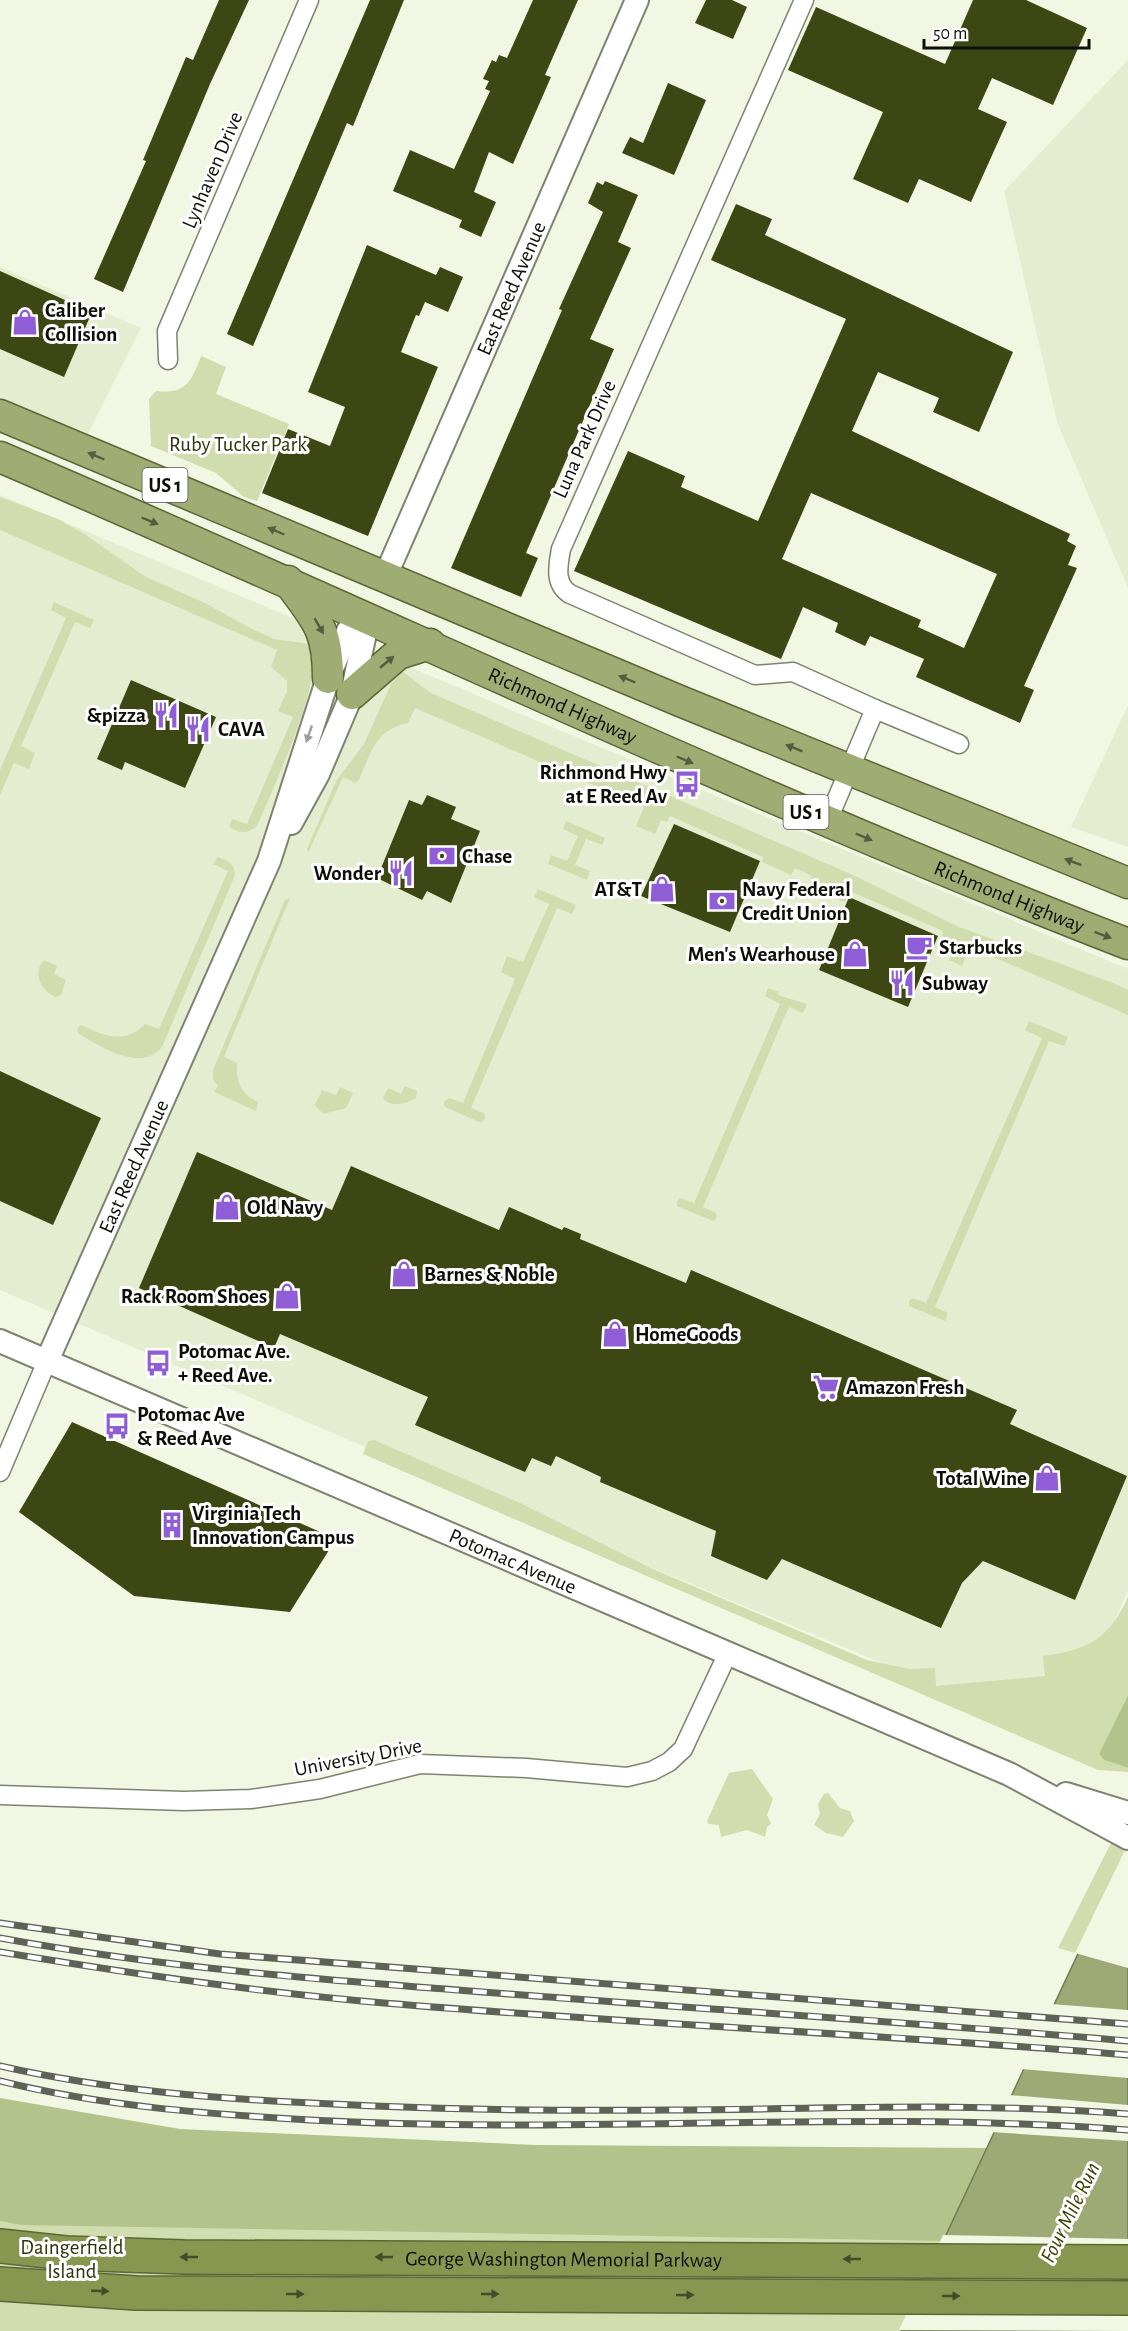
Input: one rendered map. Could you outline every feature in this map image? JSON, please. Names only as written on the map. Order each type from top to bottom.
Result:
[{"type":"highway","name":"Richmond Highway","points":[[0,415],[367,594],[420,640],[573,712],[827,822],[1128,944]]},
{"type":"highway","name":"Richmond Highway","points":[[0,457],[288,581],[460,608],[1128,883]]},
{"type":"highway","points":[[288,581],[323,633],[328,648],[328,678]]},
{"type":"highway","points":[[352,694],[398,654],[420,640],[394,610],[367,594]]},
{"type":"highway","points":[[394,610],[419,607],[460,608]]},
{"type":"highway","name":"George Washington Memorial Parkway","points":[[0,2246],[66,2253],[184,2257],[910,2259],[1128,2262]]},
{"type":"highway","name":"George Washington Memorial Parkway","points":[[0,2284],[136,2293],[892,2295],[1128,2298]]},
{"type":"street","name":"Lynhaven Drive","points":[[168,360],[167,331],[309,0]]},
{"type":"street","name":"East Reed Avenue","points":[[269,861],[328,678],[348,631],[367,594],[637,0]]},
{"type":"street","name":"Luna Park Drive","points":[[804,0],[561,549],[558,565],[559,582],[570,594],[755,675],[793,672],[959,744]]},
{"type":"street","name":"East Reed Avenue","points":[[0,1472],[269,861],[318,774],[352,694],[364,638],[367,594]]},
{"type":"street","points":[[827,822],[875,709]]},
{"type":"street","name":"Potomac Avenue","points":[[0,1341],[1027,1782],[1127,1813]]},
{"type":"street","name":"University Drive","points":[[0,1794],[184,1801],[251,1799],[320,1789],[420,1764],[526,1768],[627,1777],[652,1771],[669,1762],[683,1749],[728,1653]]},
{"type":"street","name":"Potomac Avenue","points":[[1027,1782],[1122,1836]]},
{"type":"shaded area","points":[[1128,60],[1128,588],[1057,422],[1004,191]]},
{"type":"shaded area","points":[[0,267],[141,328],[86,438],[0,401]]},
{"type":"shaded area","points":[[0,495],[1128,969],[1128,1591],[1081,1697],[998,1711],[505,1507],[0,1290]]},
{"type":"shaded area","points":[[1128,705],[1128,847],[1071,827]]},
{"type":"shaded area","points":[[1128,1695],[1128,1768],[1104,1760],[1099,1754]]},
{"type":"shaded area","points":[[0,2098],[180,2129],[536,2145],[987,2148],[944,2241],[22,2225],[0,2221]]},
{"type":"green space","name":"Ruby Tucker Park","points":[[201,356],[226,367],[216,394],[289,424],[257,501],[244,497],[216,473],[151,446],[149,399],[156,391],[174,391],[186,384],[194,373]]},
{"type":"green space","points":[[0,497],[58,519],[83,533],[146,577],[205,603],[248,627],[274,639],[316,645],[310,688],[303,712],[257,826],[250,831],[243,832],[229,827],[232,819],[247,824],[293,717],[278,711],[287,691],[287,681],[271,667],[277,650],[0,530]]},
{"type":"green space","points":[[54,602],[94,620],[90,628],[75,622],[21,746],[35,753],[29,769],[14,763],[0,795],[0,770],[66,618],[51,610]]},
{"type":"green space","points":[[402,671],[431,693],[851,874],[959,927],[1116,984],[1128,990],[1128,1015],[970,947],[962,966],[949,960],[957,942],[942,936],[943,931],[849,891],[845,902],[836,899],[838,895],[809,883],[812,876],[795,868],[791,875],[762,862],[763,857],[670,816],[667,822],[661,820],[655,834],[636,826],[644,807],[415,708],[408,723],[397,726],[381,737],[371,752],[359,780],[355,783],[343,777],[308,853],[307,849],[336,781],[364,744],[391,684]]},
{"type":"green space","points":[[566,821],[605,838],[602,845],[586,839],[575,865],[590,871],[587,880],[548,864],[551,855],[567,861],[578,836],[563,829]]},
{"type":"green space","points":[[218,857],[230,863],[235,875],[162,1047],[143,1058],[132,1058],[98,1045],[78,1033],[77,1028],[81,1025],[114,1037],[130,1035],[145,1024],[159,1029],[228,871],[213,864]]},
{"type":"green space","points":[[538,889],[576,905],[572,914],[557,908],[471,1108],[484,1113],[485,1119],[481,1123],[445,1107],[444,1102],[449,1098],[463,1103],[515,979],[501,972],[507,956],[523,962],[549,904],[534,897]]},
{"type":"green space","points":[[290,898],[224,1057],[237,1063],[240,1086],[247,1095],[258,1102],[256,1111],[214,1092],[218,1086],[213,1080],[213,1070],[285,900]]},
{"type":"green space","points":[[44,960],[57,966],[54,974],[66,980],[61,995],[56,997],[42,986],[39,970]]},
{"type":"green space","points":[[768,988],[779,992],[778,995],[807,1004],[803,1013],[789,1007],[787,1011],[703,1207],[716,1213],[717,1218],[713,1221],[677,1206],[677,1201],[680,1198],[694,1203],[780,1004],[765,996]]},
{"type":"green space","points":[[1029,1021],[1068,1037],[1064,1046],[1049,1041],[935,1307],[948,1313],[945,1321],[909,1306],[909,1301],[912,1298],[926,1303],[1042,1038],[1025,1030]]},
{"type":"green space","points":[[405,1086],[417,1091],[416,1098],[394,1104],[383,1098],[388,1088],[401,1094]]},
{"type":"green space","points":[[340,1087],[353,1093],[346,1108],[323,1114],[315,1105],[322,1090],[336,1095]]},
{"type":"green space","points":[[374,1440],[520,1503],[653,1569],[867,1660],[909,1669],[935,1668],[936,1686],[1045,1676],[1043,1656],[1073,1650],[1095,1640],[1113,1623],[1128,1597],[1128,1695],[1099,1754],[1104,1760],[1128,1768],[1128,1772],[1098,1770],[363,1454],[368,1441]]},
{"type":"green space","points":[[752,1769],[773,1799],[767,1815],[771,1824],[767,1827],[765,1837],[747,1830],[721,1837],[719,1825],[709,1824],[707,1821],[729,1773]]},
{"type":"green space","points":[[828,1793],[840,1808],[850,1811],[854,1821],[843,1837],[826,1833],[814,1825],[820,1814],[818,1804],[824,1794]]},
{"type":"green space","points":[[1111,1843],[1128,1851],[1128,1968],[1058,1948]]},
{"type":"green space","name":"Daingerfield Island","points":[[0,2174],[956,2216],[901,2331],[0,2331]]},
{"type":"water","name":"Four Mile Run","points":[[1128,1847],[1128,2331],[901,2331]]},
{"type":"pier","points":[[1128,1844],[1128,1968],[1075,1953]]},
{"type":"pier","points":[[1051,2004],[1128,2010],[1128,2078],[1021,2069]]},
{"type":"pier","points":[[1009,2095],[1128,2105],[1128,2141],[991,2132]]},
{"type":"pier","points":[[943,2235],[1128,2239],[1128,2331],[899,2330]]},
{"type":"building","points":[[219,0],[249,0],[210,84],[123,292],[94,279],[146,161],[143,160],[186,57],[193,60]]},
{"type":"building","points":[[370,0],[404,0],[353,126],[347,123],[253,346],[227,334]]},
{"type":"building","points":[[533,0],[578,0],[545,75],[551,77],[513,164],[489,152],[474,192],[496,202],[481,237],[459,227],[462,220],[393,191],[410,150],[454,169],[490,91],[485,89],[489,81],[483,79],[492,60],[496,62],[499,55],[507,58]]},
{"type":"building","points":[[706,0],[732,0],[747,7],[733,39],[695,23]]},
{"type":"building","points":[[973,0],[1026,0],[1087,28],[1053,105],[992,78],[978,109],[1007,122],[971,202],[919,179],[908,203],[853,179],[883,112],[788,70],[816,7],[945,64]]},
{"type":"building","points":[[668,83],[706,100],[674,175],[622,153],[630,137],[643,143]]},
{"type":"building","points":[[605,181],[638,195],[618,242],[631,248],[590,339],[614,349],[526,553],[538,558],[521,597],[451,568],[562,310],[559,309],[603,212],[588,203],[597,182],[603,185]]},
{"type":"building","points":[[736,204],[772,219],[765,235],[1013,352],[979,432],[933,412],[939,398],[878,372],[852,431],[1070,534],[1067,541],[1076,546],[1068,565],[1077,568],[1024,686],[1034,690],[1020,723],[916,677],[924,659],[870,636],[865,646],[835,632],[838,623],[803,607],[781,659],[574,571],[628,451],[685,476],[681,487],[758,521],[846,319],[711,260]],"holes":[[[811,493],[997,574],[964,648],[918,627],[921,620],[782,559]]]},
{"type":"building","points":[[367,245],[436,275],[440,267],[463,277],[448,312],[425,302],[419,316],[416,315],[401,352],[438,367],[368,536],[262,493],[288,429],[330,446],[345,407],[308,392]]},
{"type":"building","points":[[0,271],[92,312],[64,377],[0,349]]},
{"type":"building","points":[[131,680],[216,717],[185,788],[125,762],[122,770],[97,759]]},
{"type":"building","name":"Chase","points":[[427,795],[456,807],[451,819],[480,831],[451,903],[427,891],[422,900],[377,878],[409,800],[422,805]]},
{"type":"building","points":[[674,824],[760,861],[730,932],[641,896]]},
{"type":"building","points":[[849,897],[938,936],[908,1007],[819,970]]},
{"type":"building","points":[[0,1071],[101,1118],[53,1225],[0,1201]]},
{"type":"building","points":[[197,1152],[332,1210],[351,1166],[499,1230],[509,1207],[562,1230],[564,1227],[581,1234],[580,1239],[686,1283],[691,1270],[1017,1410],[1010,1424],[1127,1476],[1075,1600],[983,1561],[962,1583],[941,1628],[782,1559],[767,1580],[711,1556],[716,1531],[600,1482],[601,1477],[556,1456],[551,1466],[532,1458],[525,1472],[415,1425],[428,1397],[280,1334],[274,1348],[139,1288]]},
{"type":"building","name":"Virginia Tech Innovation Campus","points":[[72,1422],[336,1539],[290,1612],[134,1596],[19,1512]]},
{"type":"railway","points":[[0,1923],[220,1954],[1128,2024]]},
{"type":"railway","points":[[0,1938],[126,1958],[317,1979],[1128,2041]]},
{"type":"railway","points":[[0,1952],[191,1981],[384,2003],[1128,2055]]},
{"type":"railway","points":[[0,2066],[124,2088],[249,2099],[375,2106],[589,2110],[957,2107],[1128,2114]]},
{"type":"railway","points":[[0,2081],[76,2097],[154,2108],[310,2120],[514,2125],[924,2122],[1026,2124],[1128,2130]]},
{"type":"place","name":"Caliber Collision","points":[[25,322]]},
{"type":"place","name":"&pizza","points":[[166,715]]},
{"type":"place","name":"CAVA","points":[[198,729]]},
{"type":"place","name":"Richmond Hwy at E Reed Av","points":[[687,784]]},
{"type":"place","name":"Chase","points":[[442,856]]},
{"type":"place","name":"Wonder","points":[[401,873]]},
{"type":"place","name":"AT&T","points":[[662,889]]},
{"type":"place","name":"Navy Federal Credit Union","points":[[722,901]]},
{"type":"place","name":"Starbucks","points":[[919,947]]},
{"type":"place","name":"Men's Wearhouse","points":[[855,954]]},
{"type":"place","name":"Subway","points":[[902,983]]},
{"type":"place","name":"Old Navy","points":[[227,1207]]},
{"type":"place","name":"Barnes & Noble","points":[[404,1274]]},
{"type":"place","name":"Rack Room Shoes","points":[[287,1296]]},
{"type":"place","name":"HomeGoods","points":[[615,1334]]},
{"type":"place","name":"Potomac Ave. + Reed Ave.","points":[[158,1363]]},
{"type":"place","name":"Amazon Fresh","points":[[826,1387]]},
{"type":"place","name":"Potomac Ave & Reed Ave","points":[[117,1426]]},
{"type":"place","name":"Total Wine","points":[[1047,1478]]},
{"type":"place","name":"Virginia Tech Innovation Campus","points":[[172,1525]]}]
